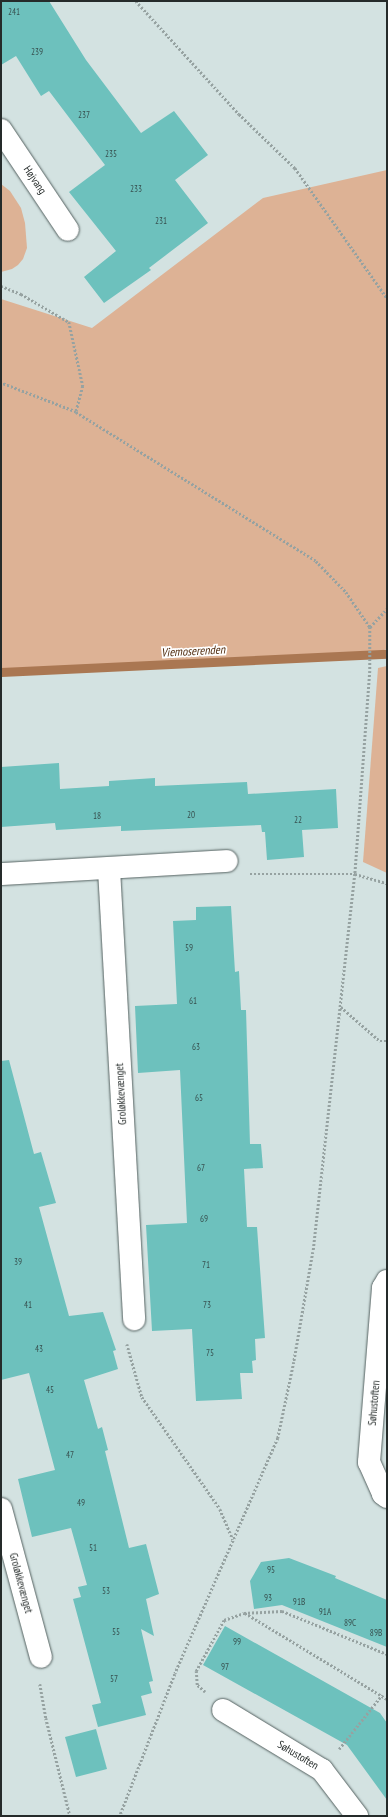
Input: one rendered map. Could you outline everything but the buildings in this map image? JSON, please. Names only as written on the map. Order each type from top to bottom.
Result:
[{"type":"street","name":"Højvang","points":[[1,130],[68,230]]},
{"type":"street","points":[[1,874],[109,869],[227,861]]},
{"type":"street","name":"Groløkkevænget","points":[[109,869],[134,1319]]},
{"type":"street","name":"Søhustoften","points":[[387,1281],[383,1288],[369,1462],[383,1494],[387,1497]]},
{"type":"street","name":"Groløkkevænget","points":[[1,1509],[41,1657]]},
{"type":"street","name":"Søhustoften","points":[[223,1710],[322,1770],[357,1816]]},
{"type":"path","points":[[136,1],[239,114],[295,168],[387,298]]},
{"type":"path","points":[[1,286],[21,294],[69,322],[84,386],[76,412]]},
{"type":"path","points":[[1,383],[76,412],[316,560],[346,592],[370,627],[370,671],[355,874],[313,1252],[294,1362],[278,1438],[175,1674],[120,1816]]},
{"type":"path","points":[[370,627],[387,609]]},
{"type":"path","points":[[227,861],[253,875],[355,874],[387,884]]},
{"type":"path","points":[[341,1006],[380,1041],[387,1041]]},
{"type":"path","points":[[134,1319],[126,1346],[142,1397],[220,1509],[233,1539]]},
{"type":"path","points":[[223,1710],[197,1685],[196,1671],[224,1620],[244,1613],[282,1611],[387,1654]]},
{"type":"path","points":[[244,1613],[382,1694],[387,1699]]},
{"type":"path","points":[[41,1657],[39,1675],[46,1718],[70,1816]]},
{"type":"path","points":[[322,1770],[382,1694]]},
{"type":"shaded area","points":[[387,170],[387,649],[357,658],[1,673],[1,299],[92,328],[263,198]]},
{"type":"shaded area","points":[[1,184],[10,191],[21,208],[25,223],[27,248],[23,259],[18,265],[12,269],[1,272]]},
{"type":"shaded area","points":[[387,666],[387,873],[363,862],[378,668]]},
{"type":"waterway","name":"Viemoserenden","points":[[1,672],[387,654]]}]
